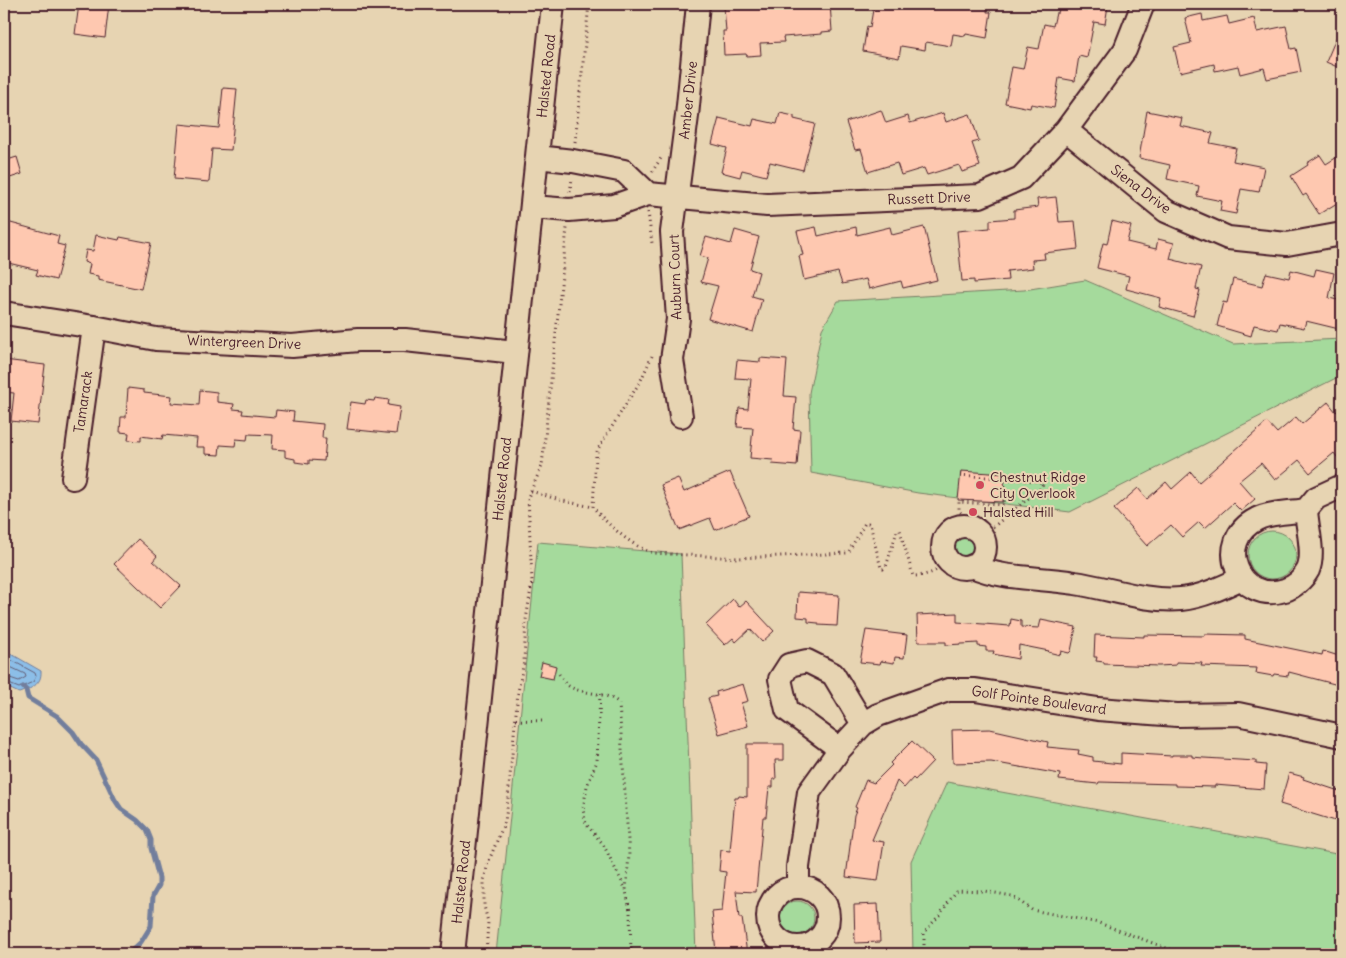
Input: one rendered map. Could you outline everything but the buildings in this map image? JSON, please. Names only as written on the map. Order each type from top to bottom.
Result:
[{"type":"street","name":"Halsted Road","points":[[454,954],[515,352],[553,4]]},
{"type":"street","name":"Amber Drive","points":[[677,197],[698,4]]},
{"type":"street","name":"Russett Drive","points":[[532,207],[569,210],[614,206],[648,194],[767,205],[980,196],[1021,178],[1066,130],[1125,50],[1143,4]]},
{"type":"street","name":"Siena Drive","points":[[1066,130],[1166,211],[1228,238],[1287,244],[1342,234]]},
{"type":"street","points":[[537,156],[624,171],[648,194]]},
{"type":"street","name":"Auburn Court","points":[[677,197],[672,232],[678,319],[672,360],[681,416]]},
{"type":"street","name":"Wintergreen Drive","points":[[4,313],[94,326],[156,339],[292,346],[358,340],[406,340],[515,352]]},
{"type":"street","name":"Tamarack","points":[[73,478],[94,326]]},
{"type":"street","points":[[1306,510],[1311,558],[1308,570],[1300,581],[1290,588],[1278,592],[1265,592],[1253,588],[1242,578],[1236,569],[1235,544],[1240,532],[1249,523],[1260,517],[1306,510],[1316,498],[1342,486]]},
{"type":"street","points":[[960,526],[977,532],[985,546],[984,553],[978,564],[962,568],[950,562],[944,551],[945,538],[954,528],[960,526]]},
{"type":"street","points":[[972,566],[985,572],[1021,578],[1073,582],[1162,600],[1183,599],[1200,595],[1242,578]]},
{"type":"street","points":[[840,749],[787,710],[780,679],[789,665],[807,661],[833,674],[863,724]]},
{"type":"street","name":"Golf Pointe Boulevard","points":[[798,887],[798,867],[809,792],[840,749],[863,724],[878,715],[948,690],[975,690],[1098,709],[1178,715],[1238,714],[1342,736]]},
{"type":"street","points":[[789,888],[808,888],[823,900],[828,918],[826,928],[814,943],[805,947],[784,950],[768,925],[769,906],[774,898],[789,888]]},
{"type":"path","points":[[486,954],[488,922],[484,906],[484,880],[488,863],[505,821],[532,582],[528,497],[542,466],[589,4]]},
{"type":"path","points":[[652,247],[648,214],[650,175],[663,155]]},
{"type":"path","points":[[592,507],[598,449],[641,380],[653,354]]},
{"type":"path","points":[[960,475],[1006,478],[1043,483],[1043,486],[977,532],[973,523],[960,511],[959,502],[1004,505],[1006,478]]},
{"type":"path","points":[[532,491],[563,501],[592,507],[602,518],[642,549],[654,554],[738,558],[848,553],[868,523],[870,524],[881,568],[883,569],[886,567],[897,531],[900,530],[913,576],[932,573],[950,562]]},
{"type":"path","points":[[559,674],[566,684],[576,689],[612,697],[619,702],[629,856],[626,891]]},
{"type":"path","points":[[600,694],[597,761],[587,786],[584,809],[586,824],[603,844],[626,891],[630,911],[630,954]]},
{"type":"path","points":[[516,720],[543,721]]},
{"type":"path","points":[[920,954],[924,946],[924,932],[941,913],[957,890],[984,891],[1012,896],[1032,910],[1099,923],[1169,949],[1192,954]]},
{"type":"green space","points":[[1085,280],[1233,344],[1342,339],[1342,375],[1070,512],[918,493],[811,473],[809,393],[822,329],[838,301],[1024,290]]},
{"type":"green space","points":[[1272,531],[1281,533],[1289,538],[1294,546],[1296,555],[1294,564],[1289,572],[1281,577],[1272,579],[1263,577],[1255,572],[1250,564],[1248,555],[1250,546],[1255,538],[1263,533]]},
{"type":"green space","points":[[964,536],[972,539],[975,547],[972,555],[964,558],[956,555],[953,547],[956,539]]},
{"type":"green space","points":[[538,542],[681,554],[696,954],[496,954]]},
{"type":"green space","points":[[947,782],[1342,855],[1342,954],[913,954],[911,861]]},
{"type":"green space","points":[[797,901],[809,906],[814,918],[809,930],[797,935],[785,930],[780,918],[785,906]]},
{"type":"water","points":[[4,652],[41,671],[40,680],[31,688],[19,693],[4,686]]},
{"type":"waterway","points":[[23,687],[28,698],[57,716],[73,732],[96,760],[121,809],[147,830],[151,840],[151,848],[159,878],[159,885],[153,896],[151,926],[141,942],[128,954]]},
{"type":"place","name":"Chestnut Ridge City Overlook","points":[[980,485]]},
{"type":"place","name":"Halsted Hill","points":[[973,512]]}]
